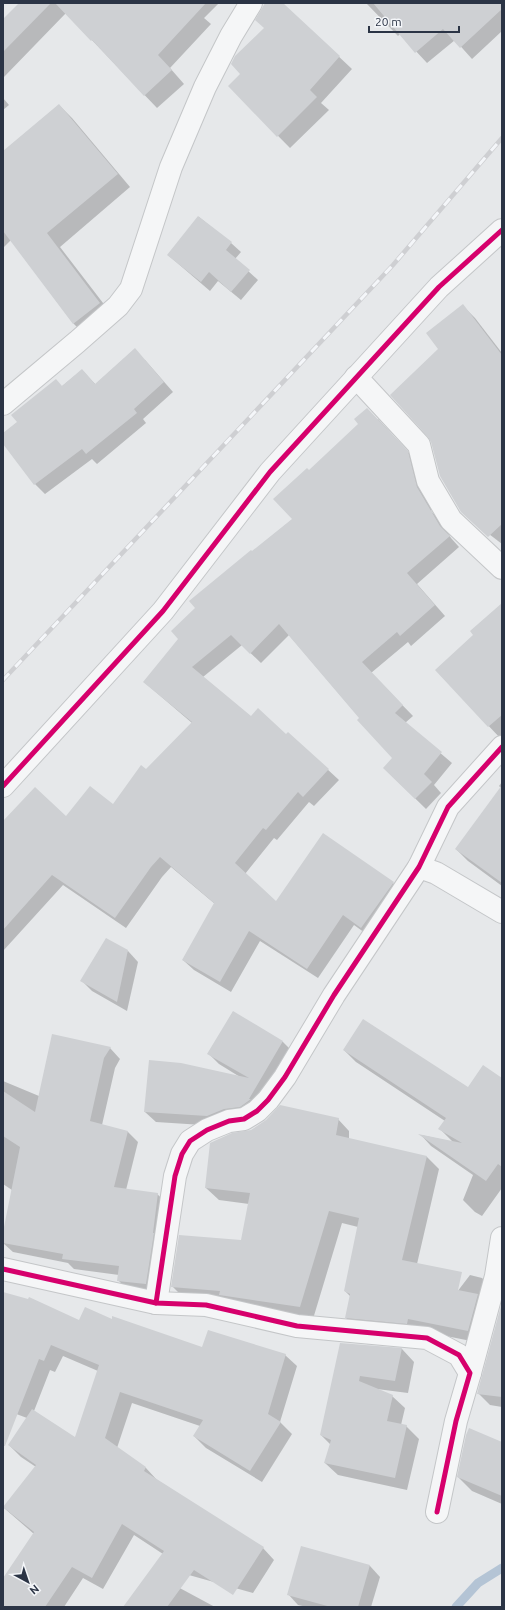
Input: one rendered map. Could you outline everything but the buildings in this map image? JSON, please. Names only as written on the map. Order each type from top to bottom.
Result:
[{"type":"street","points":[[3,404],[118,306],[131,289],[171,167],[195,109],[231,36],[251,3]]},
{"type":"street","points":[[3,786],[163,611],[270,472],[439,287],[502,230]]},
{"type":"street","points":[[356,378],[419,445],[428,481],[451,520],[502,568]]},
{"type":"street","points":[[156,1303],[175,1176],[182,1154],[190,1141],[206,1130],[230,1121],[244,1119],[257,1111],[268,1100],[285,1077],[334,995],[419,867],[448,807],[502,747]]},
{"type":"street","points":[[419,867],[436,873],[502,912]]},
{"type":"street","points":[[437,1512],[456,1421],[496,1276],[502,1238]]},
{"type":"street","points":[[3,1269],[156,1303],[206,1305],[297,1326],[427,1338],[459,1355],[470,1373]]},
{"type":"waterway","points":[[456,1607],[478,1583],[502,1568]]},
{"type":"railway","points":[[3,680],[393,265],[502,138]]},
{"type":"cycle path","points":[[3,786],[163,611],[270,472],[439,287],[502,230]]},
{"type":"cycle path","points":[[156,1303],[175,1176],[182,1154],[190,1141],[207,1130],[229,1121],[244,1119],[257,1111],[268,1100],[285,1077],[334,995],[419,867],[448,807],[502,747]]},
{"type":"cycle path","points":[[3,1269],[156,1303],[206,1305],[297,1326],[427,1338],[459,1355],[470,1373],[456,1421],[437,1512]]}]
